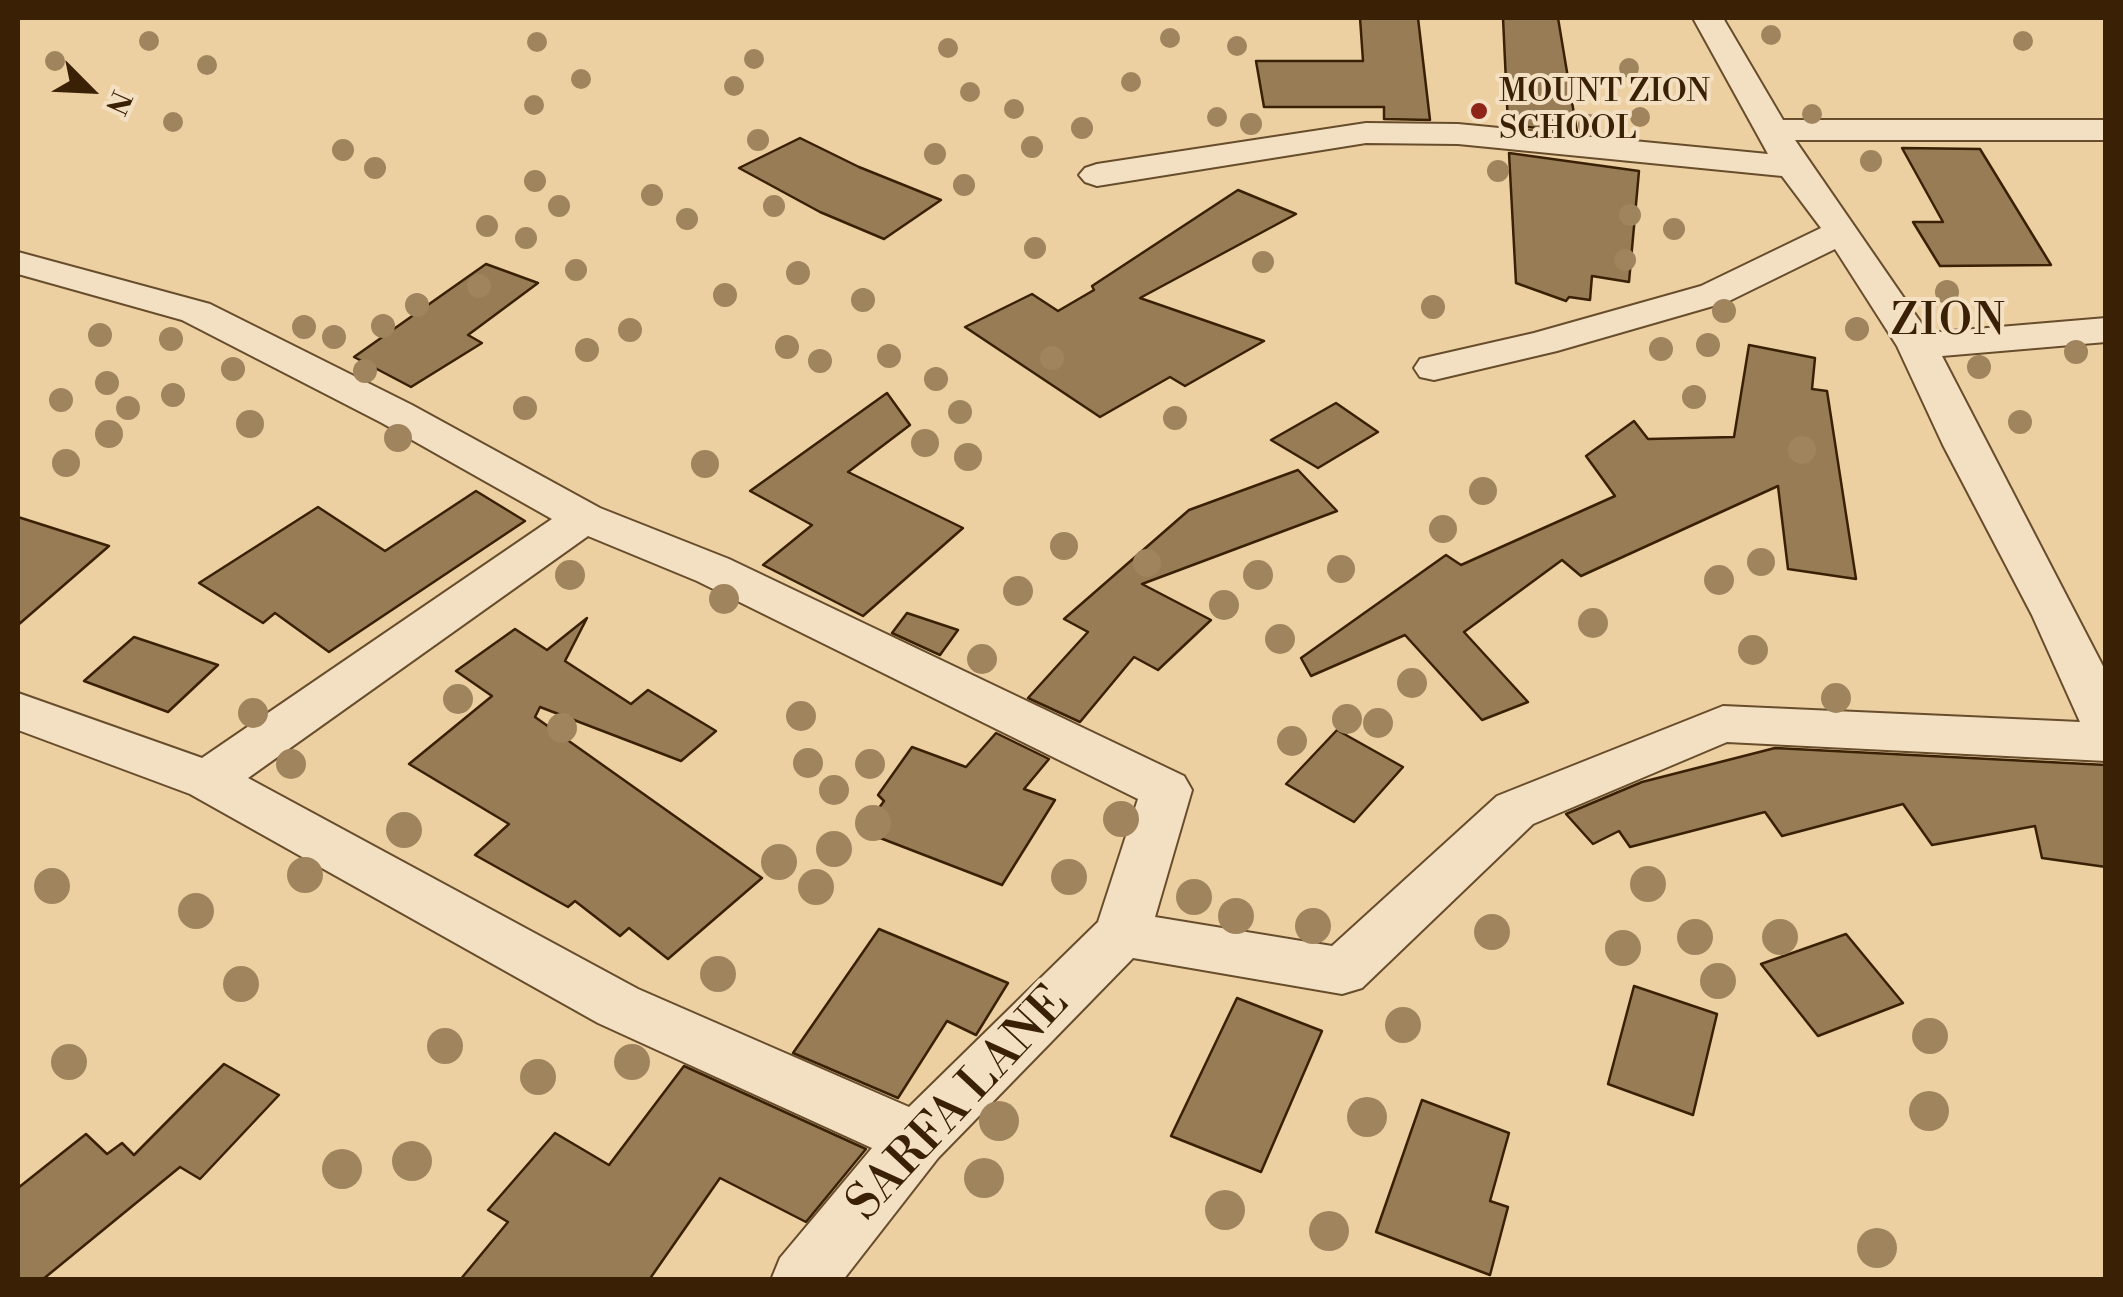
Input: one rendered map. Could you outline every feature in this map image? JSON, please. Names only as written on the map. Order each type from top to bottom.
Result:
[{"type":"street","points":[[1708,18],[1793,166],[1917,346],[2106,725]]},
{"type":"street","points":[[1771,130],[2106,130]]},
{"type":"street","points":[[1097,175],[1366,133],[1458,134],[1793,166]]},
{"type":"street","points":[[1434,368],[1543,343],[1714,294],[1842,232]]},
{"type":"street","points":[[18,263],[196,312],[397,414],[584,518],[713,570],[1166,790],[1122,934],[1342,971],[1514,810],[1723,724],[2106,742]]},
{"type":"street","points":[[1917,346],[2106,330]]},
{"type":"street","points":[[208,780],[584,518]]},
{"type":"street","points":[[18,711],[208,780],[618,1006],[918,1139]]},
{"type":"street","name":"SARFA LANE","points":[[802,1280],[918,1139],[1122,934]]},
{"type":"building","points":[[1360,18],[1418,18],[1430,120],[1384,119],[1384,107],[1264,107],[1256,61],[1363,61]]},
{"type":"building","points":[[1503,18],[1558,18],[1577,132],[1508,125]]},
{"type":"building","points":[[800,138],[941,200],[884,239],[820,212],[739,168]]},
{"type":"building","points":[[1902,148],[1980,149],[2051,265],[1940,266],[1913,222],[1943,222]]},
{"type":"building","points":[[1509,153],[1639,171],[1629,282],[1592,276],[1590,300],[1569,297],[1566,301],[1516,283]]},
{"type":"building","points":[[1238,190],[1296,214],[1140,298],[1264,341],[1185,386],[1170,377],[1100,417],[965,327],[1032,294],[1058,311]]},
{"type":"building","points":[[486,264],[538,283],[468,335],[482,343],[411,387],[354,357]]},
{"type":"building","points":[[1749,345],[1815,358],[1812,389],[1827,391],[1856,579],[1788,569],[1778,486],[1581,576],[1562,560],[1464,632],[1528,702],[1482,720],[1405,635],[1311,676],[1301,658],[1446,555],[1461,565],[1615,496],[1586,456],[1634,421],[1648,439],[1734,437]]},
{"type":"building","points":[[887,393],[910,425],[848,472],[963,528],[863,616],[763,565],[812,525],[750,491]]},
{"type":"building","points":[[1336,403],[1378,432],[1318,468],[1271,440]]},
{"type":"building","points":[[1298,470],[1337,511],[1142,584],[1211,620],[1158,670],[1134,657],[1080,722],[1028,698],[1088,632],[1064,619],[1189,510]]},
{"type":"building","points":[[476,491],[525,521],[329,652],[275,613],[263,623],[199,583],[318,507],[385,551]]},
{"type":"building","points":[[18,517],[109,546],[18,625]]},
{"type":"building","points":[[907,613],[958,630],[940,655],[892,633]]},
{"type":"building","points":[[587,618],[565,661],[631,704],[648,690],[716,731],[681,761],[540,707],[535,717],[762,878],[668,959],[629,928],[620,936],[575,901],[568,907],[475,855],[509,824],[409,764],[492,696],[456,671],[515,629],[547,650]]},
{"type":"building","points":[[134,637],[218,665],[168,712],[84,681]]},
{"type":"building","points":[[1337,730],[1403,767],[1354,822],[1286,784]]},
{"type":"building","points":[[996,733],[1049,759],[1024,789],[1055,800],[1002,885],[862,831],[884,801],[878,795],[912,747],[966,767]]},
{"type":"building","points":[[1775,748],[2106,765],[2106,867],[2042,858],[2035,826],[1932,845],[1903,804],[1782,836],[1765,812],[1630,847],[1619,831],[1593,844],[1566,814],[1642,782]]},
{"type":"building","points":[[879,929],[1008,983],[976,1035],[947,1021],[898,1098],[793,1053]]},
{"type":"building","points":[[1846,934],[1903,1003],[1818,1036],[1761,964]]},
{"type":"building","points":[[1634,986],[1717,1014],[1693,1115],[1608,1084]]},
{"type":"building","points":[[1237,998],[1322,1031],[1261,1172],[1171,1136]]},
{"type":"building","points":[[224,1064],[279,1095],[200,1179],[180,1167],[42,1280],[18,1280],[18,1188],[86,1134],[107,1154],[122,1143],[134,1155]]},
{"type":"building","points":[[684,1066],[866,1149],[806,1222],[720,1178],[649,1280],[460,1280],[508,1222],[488,1210],[555,1133],[609,1165]]},
{"type":"building","points":[[1422,1100],[1509,1133],[1490,1201],[1508,1207],[1490,1275],[1376,1232]]},
{"type":"place","name":"MOUNT ZION SCHOOL","points":[[1479,111]]},
{"type":"district","name":"ZION","points":[[1949,324]]}]
